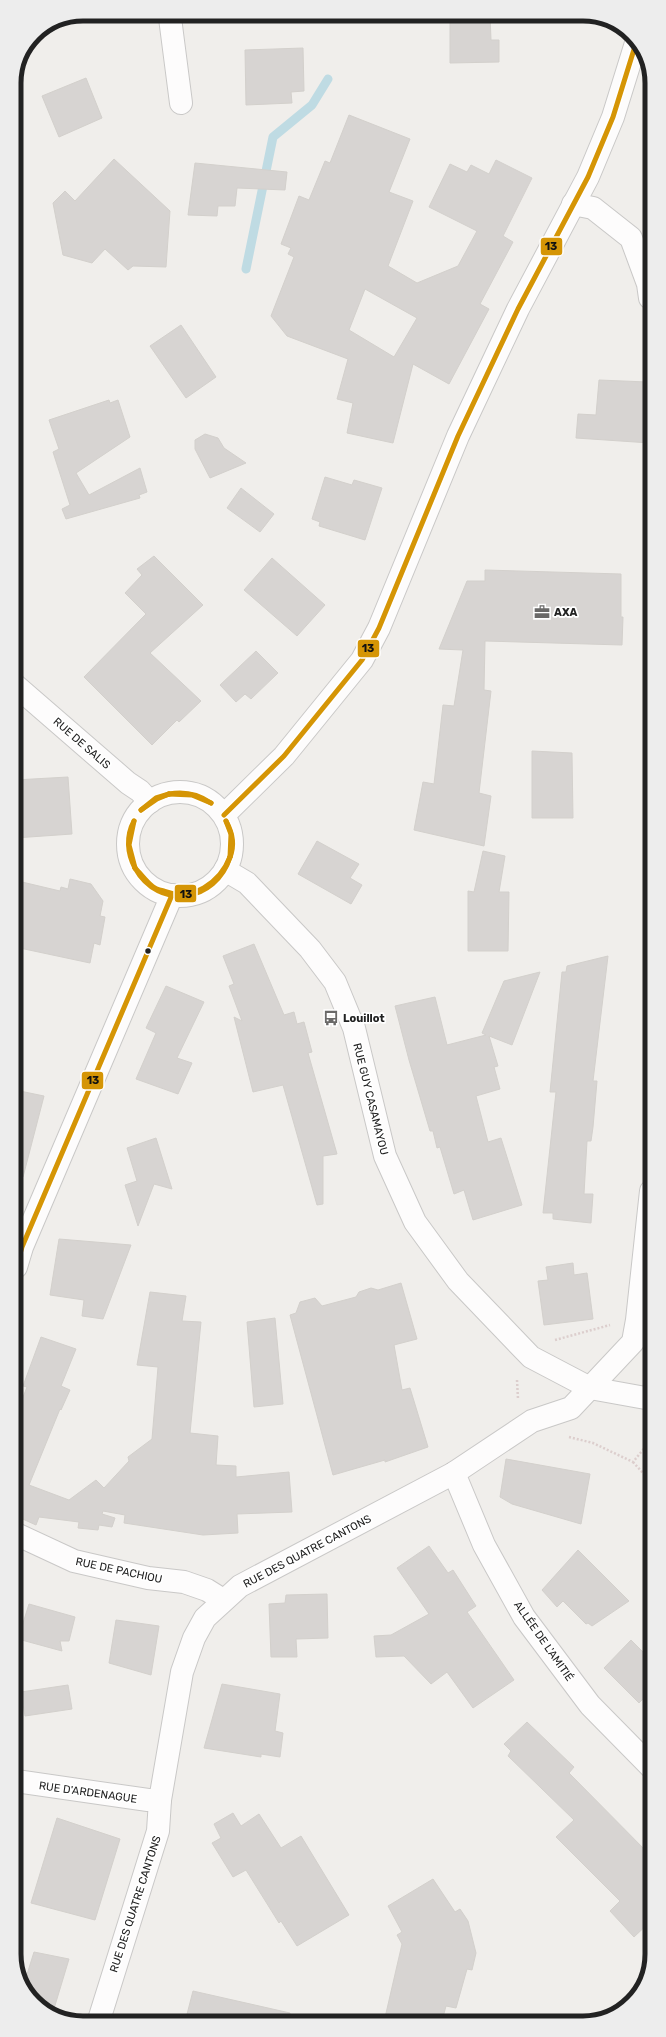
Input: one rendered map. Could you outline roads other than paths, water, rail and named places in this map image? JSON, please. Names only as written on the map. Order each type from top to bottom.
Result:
[{"type":"street","points":[[170,21],[181,103]]},
{"type":"street","points":[[224,815],[284,756],[362,660],[379,628],[458,436],[518,309],[551,250],[588,177],[613,117],[634,49]]},
{"type":"street","points":[[573,204],[592,208],[631,238],[645,276]]},
{"type":"street","name":"RUE DE SALIS","points":[[21,690],[128,783],[140,791],[150,802]]},
{"type":"street","points":[[181,792],[198,795],[212,803],[224,815],[230,828],[232,842],[231,856],[226,870],[216,882],[203,891],[188,896],[172,895],[156,890],[142,879],[132,864],[128,847],[130,830],[137,814],[150,802],[170,793],[181,792]]},
{"type":"street","name":"RUE GUY CASAMAYOU","points":[[226,870],[247,883],[310,950],[335,982],[354,1028],[384,1156],[415,1222],[458,1281],[531,1357],[590,1388],[645,1397]]},
{"type":"street","points":[[21,1250],[172,895]]},
{"type":"street","name":"RUE DES QUATRE CANTONS","points":[[100,2016],[158,1832],[160,1800],[182,1672],[194,1638],[205,1618],[240,1586],[454,1473],[532,1421],[571,1408],[632,1342],[638,1320],[645,1250]]},
{"type":"street","name":"ALLÉE DE L'AMITIÉ","points":[[454,1473],[484,1545],[524,1617],[590,1704],[645,1761]]},
{"type":"street","name":"RUE DE PACHIOU","points":[[21,1536],[74,1561],[148,1578],[184,1582],[206,1590],[223,1600]]},
{"type":"street","name":"RUE D'ARDENAGUE","points":[[21,1782],[148,1800],[160,1800]]},
{"type":"waterway","points":[[246,269],[273,137],[312,105],[328,79]]},
{"type":"place","name":"AXA","points":[[542,612]]},
{"type":"place","name":"Louillot","points":[[331,1018]]}]
